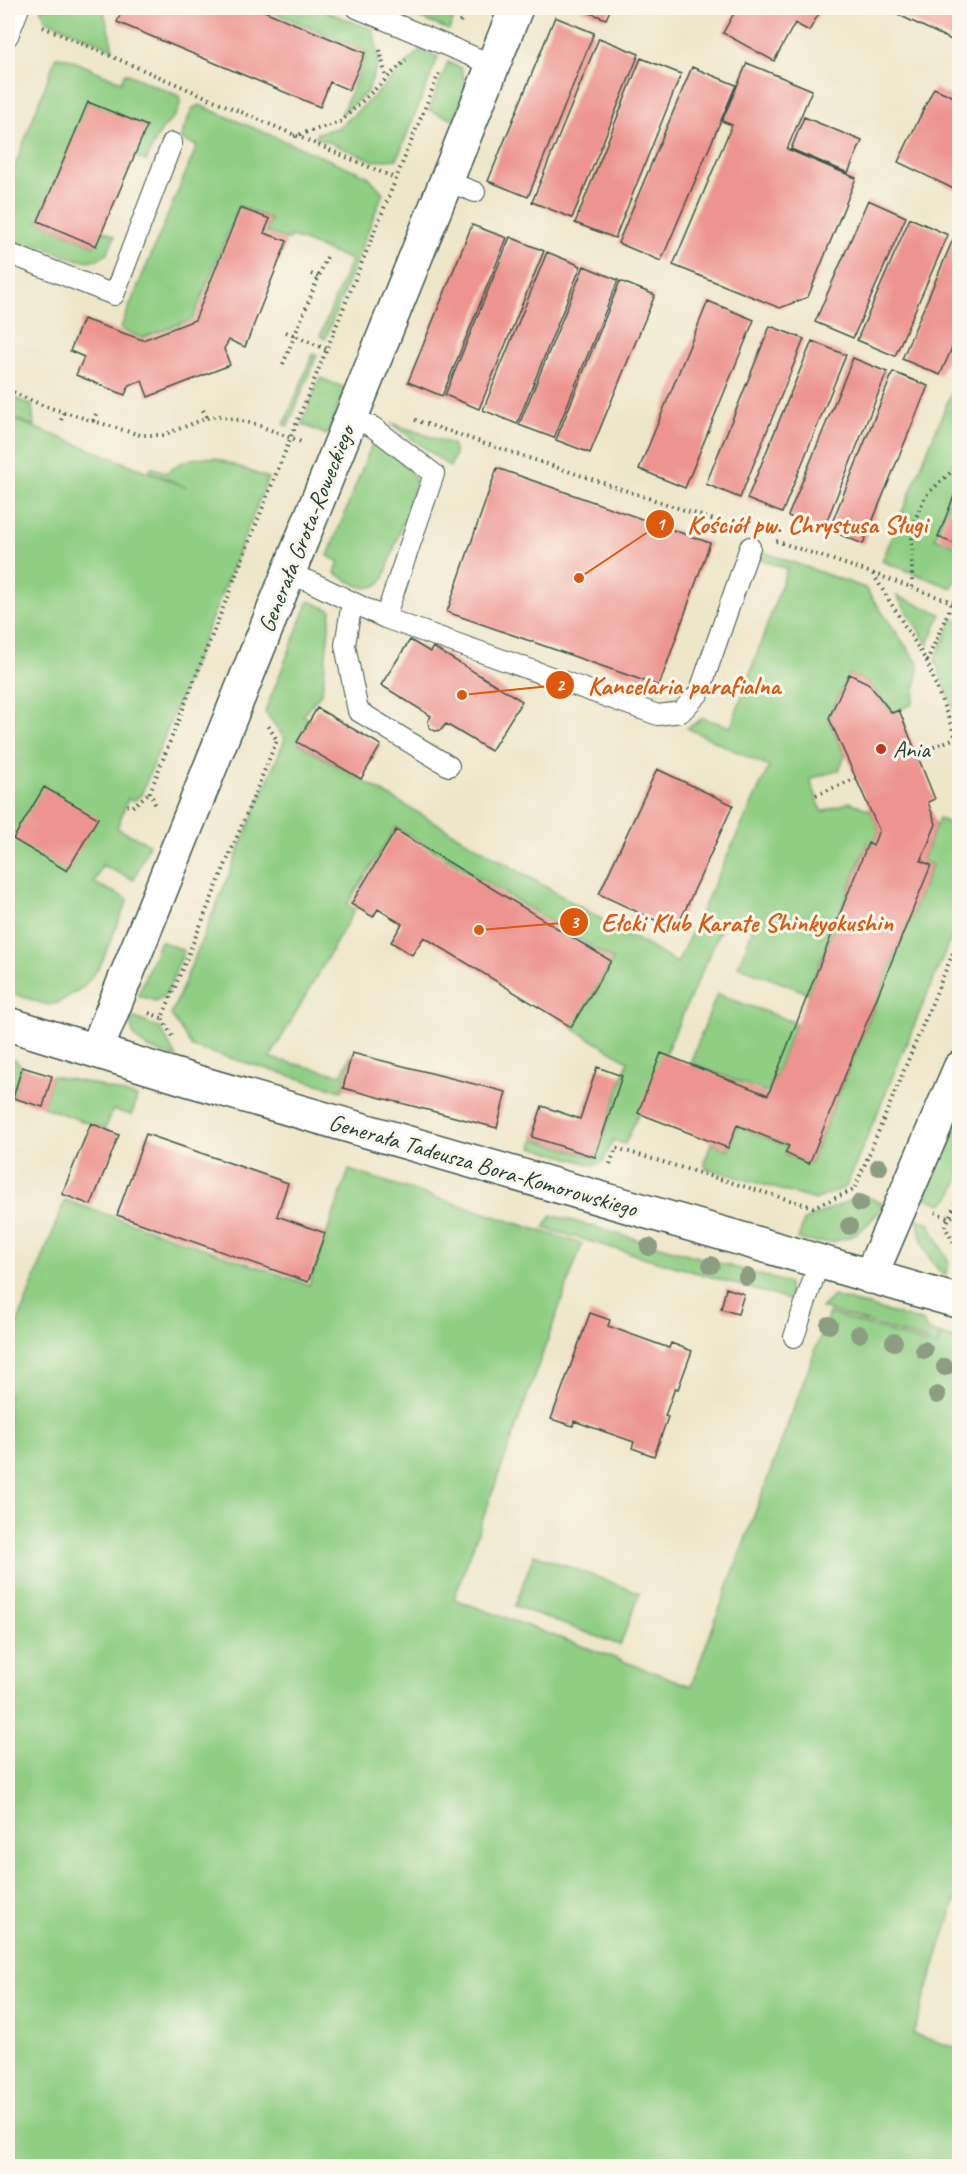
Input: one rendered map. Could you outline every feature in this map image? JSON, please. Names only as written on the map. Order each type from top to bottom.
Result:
[{"type":"street","name":"Generała Grota-Roweckiego","points":[[96,1051],[351,418],[461,187],[493,66],[516,8]]},
{"type":"street","name":"Generała Tadeusza Bora-Komorowskiego","points":[[8,1024],[960,1302]]},
{"type":"street","points":[[870,1277],[960,1068]]},
{"type":"lane","points":[[357,8],[493,66]]},
{"type":"lane","points":[[8,36],[17,11]]},
{"type":"lane","points":[[8,253],[114,295],[172,143]]},
{"type":"lane","points":[[351,418],[373,427],[434,474],[384,618]]},
{"type":"lane","points":[[288,574],[311,582],[384,618],[658,715],[681,712],[699,693],[750,547]]},
{"type":"lane","points":[[352,602],[345,645],[358,711],[449,766]]},
{"type":"lane","points":[[794,1337],[819,1262]]},
{"type":"path","points":[[17,11],[294,136],[395,178]]},
{"type":"path","points":[[294,136],[340,122],[370,96],[427,38]]},
{"type":"path","points":[[8,390],[64,412],[140,435],[163,435],[207,418],[220,416],[291,438],[450,47]]},
{"type":"path","points":[[284,364],[328,254]]},
{"type":"path","points":[[311,274],[318,277]]},
{"type":"path","points":[[286,332],[326,350]]},
{"type":"path","points":[[203,410],[207,418]]},
{"type":"path","points":[[61,420],[64,412]]},
{"type":"path","points":[[93,421],[97,412]]},
{"type":"path","points":[[413,420],[738,528]]},
{"type":"path","points":[[912,587],[912,527],[925,496],[960,464]]},
{"type":"path","points":[[771,539],[960,605]]},
{"type":"path","points":[[872,573],[927,662],[960,749]]},
{"type":"path","points":[[927,662],[952,603]]},
{"type":"path","points":[[917,754],[957,737]]},
{"type":"path","points":[[816,795],[857,778]]},
{"type":"path","points":[[127,805],[132,807],[150,792]]},
{"type":"path","points":[[634,1154],[813,1207],[854,1190],[960,936]]},
{"type":"path","points":[[960,1192],[945,1227],[957,1248],[960,1249]]},
{"type":"path","points":[[948,1218],[960,1213]]},
{"type":"green space","points":[[40,8],[103,8],[113,49],[46,20]]},
{"type":"green space","points":[[267,8],[318,8],[373,30],[379,60],[367,92],[341,115],[367,52]]},
{"type":"green space","points":[[395,8],[458,8],[449,30]]},
{"type":"green space","points":[[420,50],[438,57],[397,159],[374,161],[316,137],[317,133],[340,127]]},
{"type":"green space","points":[[56,57],[67,58],[121,82],[125,73],[179,96],[177,113],[159,134],[146,161],[133,156],[146,126],[88,102],[38,221],[95,246],[102,230],[115,236],[107,253],[92,260],[72,258],[35,243],[32,250],[8,239],[8,185]]},
{"type":"green space","points":[[448,62],[461,68],[467,87],[454,120],[429,110]]},
{"type":"green space","points":[[199,105],[368,176],[383,193],[325,339],[320,336],[351,260],[291,236],[289,240],[266,232],[271,219],[239,206],[193,319],[142,338],[120,329],[197,146],[180,139],[192,109]]},
{"type":"green space","points":[[313,354],[317,355],[288,426],[284,425]]},
{"type":"green space","points":[[959,374],[959,480],[935,538],[959,547],[959,569],[952,588],[882,561]]},
{"type":"green space","points":[[320,378],[345,388],[327,435],[302,424]]},
{"type":"green space","points":[[8,395],[32,405],[34,426],[8,416]]},
{"type":"green space","points":[[8,417],[186,487],[149,471],[151,467],[167,473],[177,465],[189,460],[215,458],[268,478],[141,795],[133,801],[128,799],[117,828],[149,844],[134,880],[102,865],[94,883],[128,899],[100,966],[83,987],[58,1003],[48,1005],[8,992]]},
{"type":"green space","points":[[391,423],[452,444],[455,454],[450,467]]},
{"type":"green space","points":[[372,444],[385,449],[405,464],[416,483],[384,578],[379,584],[367,588],[354,584],[335,573],[339,562],[328,556]]},
{"type":"green space","points":[[760,551],[865,588],[919,665],[913,704],[892,713],[869,683],[849,674],[828,718],[845,756],[839,770],[810,779],[822,812],[850,802],[870,810],[879,830],[873,845],[867,843],[808,993],[738,966],[753,929],[726,917],[625,1144],[613,1140],[603,1162],[593,1165],[532,1147],[534,1139],[596,1158],[628,1061],[572,1028],[613,960],[396,827],[347,905],[355,909],[270,1058],[341,1075],[352,1053],[342,1091],[192,1047],[171,1015],[285,739],[265,712],[309,601],[331,610],[322,692],[303,715],[310,720],[298,743],[677,963],[769,767],[687,728],[703,718],[731,727],[787,569],[759,559]]},
{"type":"green space","points":[[897,596],[941,614],[928,645]]},
{"type":"green space","points":[[953,619],[959,621],[959,724],[935,660]]},
{"type":"green space","points":[[939,818],[959,830],[959,919],[846,1187],[815,1200],[706,1168],[704,1162],[712,1143],[728,1150],[738,1126],[787,1146],[785,1154],[810,1164],[932,865],[922,860]]},
{"type":"green space","points":[[160,941],[184,951],[166,995],[155,1001],[138,995]]},
{"type":"green space","points":[[717,994],[796,1023],[768,1093],[690,1063]]},
{"type":"green space","points":[[130,1016],[160,1028],[177,1058],[144,1046],[138,1041],[131,1026]]},
{"type":"green space","points":[[8,1058],[15,1060],[22,1067],[13,1098],[8,1096]]},
{"type":"green space","points":[[52,1076],[89,1083],[137,1097],[132,1115],[113,1110],[105,1129],[43,1107]]},
{"type":"green space","points":[[955,1124],[959,1126],[960,1169],[954,1190],[941,1204],[924,1197]]},
{"type":"green space","points":[[349,1170],[582,1244],[454,1599],[691,1686],[829,1313],[937,1347],[941,1335],[959,1340],[959,1889],[913,2034],[959,2049],[959,2166],[8,2166],[8,1348],[65,1200],[309,1285]]},
{"type":"green space","points":[[863,1195],[884,1204],[867,1225],[857,1232],[837,1241],[812,1242],[798,1239],[804,1220]]},
{"type":"green space","points":[[552,1215],[789,1283],[790,1300],[544,1228]]},
{"type":"green space","points":[[918,1219],[930,1224],[949,1263],[945,1276],[933,1264],[926,1250]]},
{"type":"green space","points":[[833,1296],[923,1322],[928,1331],[940,1335],[937,1344],[821,1308]]},
{"type":"green space","points":[[534,1554],[640,1593],[620,1645],[515,1606]]},
{"type":"building","points":[[123,8],[257,8],[365,53],[349,90],[330,82],[320,107],[117,22]]},
{"type":"building","points":[[577,8],[611,8],[606,19]]},
{"type":"building","points":[[737,8],[822,8],[809,31],[795,23],[774,61],[723,33]]},
{"type":"building","points":[[884,8],[960,8],[960,44]]},
{"type":"building","points":[[555,17],[594,33],[528,197],[488,181]]},
{"type":"building","points":[[599,38],[639,54],[572,218],[532,202]]},
{"type":"building","points":[[641,58],[681,74],[615,238],[575,223]]},
{"type":"building","points":[[747,63],[812,90],[787,149],[856,178],[808,297],[780,308],[673,265],[732,125],[722,121]]},
{"type":"building","points":[[692,67],[736,85],[661,261],[618,243]]},
{"type":"building","points":[[934,88],[956,98],[960,92],[960,192],[898,162]]},
{"type":"building","points":[[88,102],[147,126],[96,246],[38,221]]},
{"type":"building","points":[[804,117],[862,141],[848,173],[791,149]]},
{"type":"building","points":[[868,200],[906,217],[853,338],[815,322]]},
{"type":"building","points":[[240,208],[270,219],[264,233],[287,241],[245,347],[229,340],[224,349],[230,365],[148,397],[142,381],[129,385],[125,395],[76,375],[84,357],[70,351],[83,319],[143,340],[195,320]]},
{"type":"building","points":[[910,218],[948,235],[895,356],[857,340]]},
{"type":"building","points":[[472,225],[507,238],[442,396],[408,382]]},
{"type":"building","points":[[510,237],[544,251],[479,409],[445,395]]},
{"type":"building","points":[[954,237],[960,239],[960,330],[940,375],[902,359]]},
{"type":"building","points":[[547,252],[581,266],[517,424],[483,410]]},
{"type":"building","points":[[584,266],[618,280],[554,438],[519,425]]},
{"type":"building","points":[[620,281],[655,295],[590,453],[556,440]]},
{"type":"building","points":[[708,301],[754,320],[685,488],[639,469]]},
{"type":"building","points":[[770,326],[804,339],[740,498],[706,484]]},
{"type":"building","points":[[812,341],[846,355],[782,513],[747,499]]},
{"type":"building","points":[[853,358],[887,372],[823,530],[788,516]]},
{"type":"building","points":[[893,372],[928,386],[863,544],[829,530]]},
{"type":"building","points":[[497,468],[710,543],[659,686],[447,612]]},
{"type":"building","points":[[960,483],[960,546],[938,537]]},
{"type":"building","points":[[410,640],[430,652],[433,647],[522,701],[491,751],[446,724],[441,730],[435,731],[429,727],[428,721],[431,716],[381,685]]},
{"type":"building","points":[[849,674],[868,683],[892,713],[899,710],[935,799],[928,802],[936,824],[921,861],[931,865],[809,1164],[785,1153],[789,1146],[737,1125],[728,1148],[638,1113],[661,1053],[768,1095],[868,843],[873,846],[879,830],[829,718]]},
{"type":"building","points":[[317,708],[381,745],[361,779],[297,742]]},
{"type":"building","points":[[657,769],[733,805],[676,930],[599,894]]},
{"type":"building","points":[[44,787],[98,818],[67,871],[13,839]]},
{"type":"building","points":[[396,830],[611,961],[571,1027],[424,937],[412,955],[391,942],[402,924],[378,909],[373,917],[351,904]]},
{"type":"building","points":[[352,1053],[506,1092],[497,1128],[343,1088]]},
{"type":"building","points":[[22,1067],[52,1076],[43,1107],[13,1098]]},
{"type":"building","points":[[597,1067],[622,1076],[595,1157],[532,1137],[542,1106],[580,1119]]},
{"type":"building","points":[[91,1123],[119,1135],[91,1205],[62,1194]]},
{"type":"building","points":[[146,1134],[288,1183],[277,1216],[325,1233],[308,1282],[117,1215]]},
{"type":"building","points":[[726,1288],[744,1294],[738,1314],[721,1309]]},
{"type":"building","points":[[590,1313],[610,1320],[608,1326],[669,1348],[671,1343],[692,1351],[678,1389],[675,1388],[665,1416],[668,1417],[654,1456],[632,1448],[634,1442],[574,1421],[573,1426],[551,1419]]},
{"type":"place","name":"Kościół pw. Chrystusa Sługi","points":[[579,578]]},
{"type":"place","name":"Kancelaria parafialna","points":[[462,695]]},
{"type":"place","name":"Ania","points":[[881,749]]},
{"type":"place","name":"Ełcki Klub Karate Shinkyokushin","points":[[479,930]]}]
